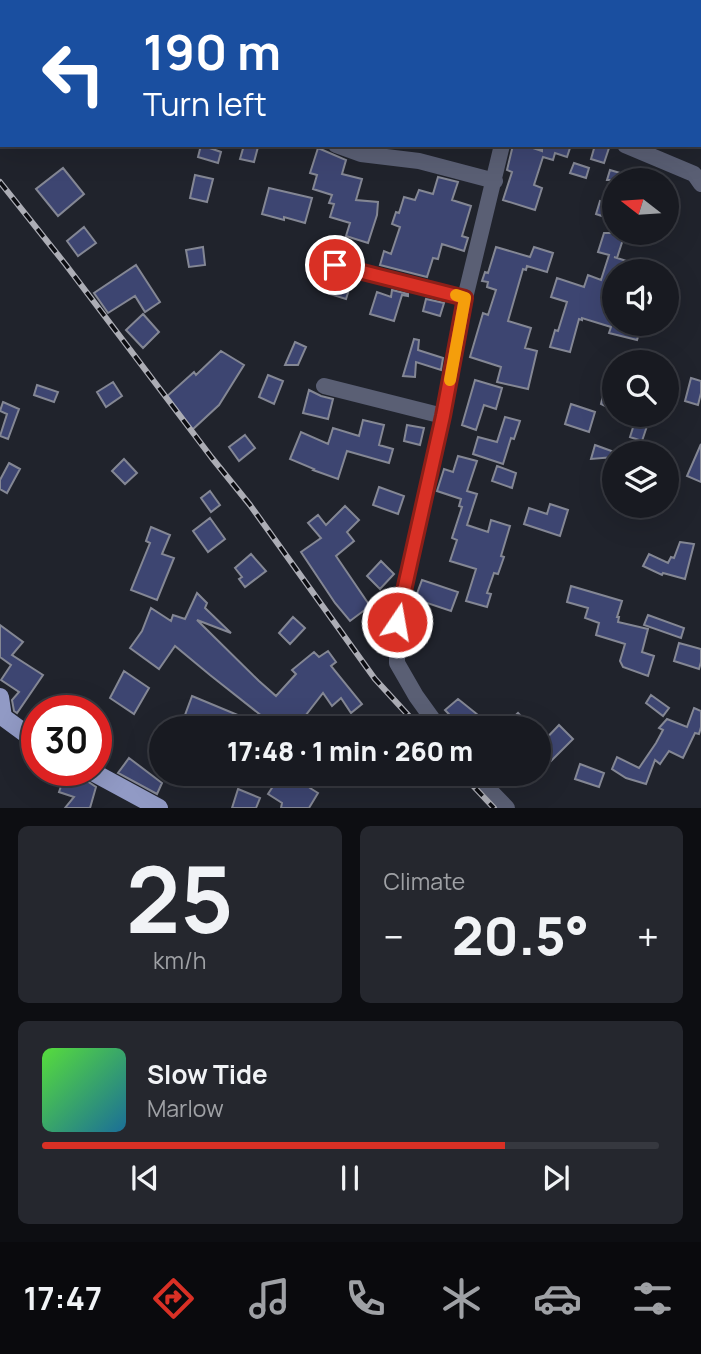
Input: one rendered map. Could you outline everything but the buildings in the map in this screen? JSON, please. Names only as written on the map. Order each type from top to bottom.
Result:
[{"type":"main road","points":[[0,697],[3,717],[21,731]]},
{"type":"main road","points":[[112,782],[159,808]]},
{"type":"street","points":[[342,147],[361,153],[419,161],[495,181]]},
{"type":"street","points":[[430,716],[397,663],[397,622],[443,416],[465,298],[502,147]]},
{"type":"street","points":[[630,147],[694,174],[701,184]]},
{"type":"street","points":[[335,265],[465,298]]},
{"type":"street","points":[[324,386],[443,416]]},
{"type":"street","points":[[486,786],[507,808]]},
{"type":"railway","points":[[0,182],[250,505],[375,679],[409,716]]},
{"type":"railway","points":[[473,786],[494,808]]},
{"type":"slow traffic","points":[[450,380],[465,298],[456,295]]},
{"type":"route","points":[[335,265],[465,298],[443,416],[397,622]]}]
